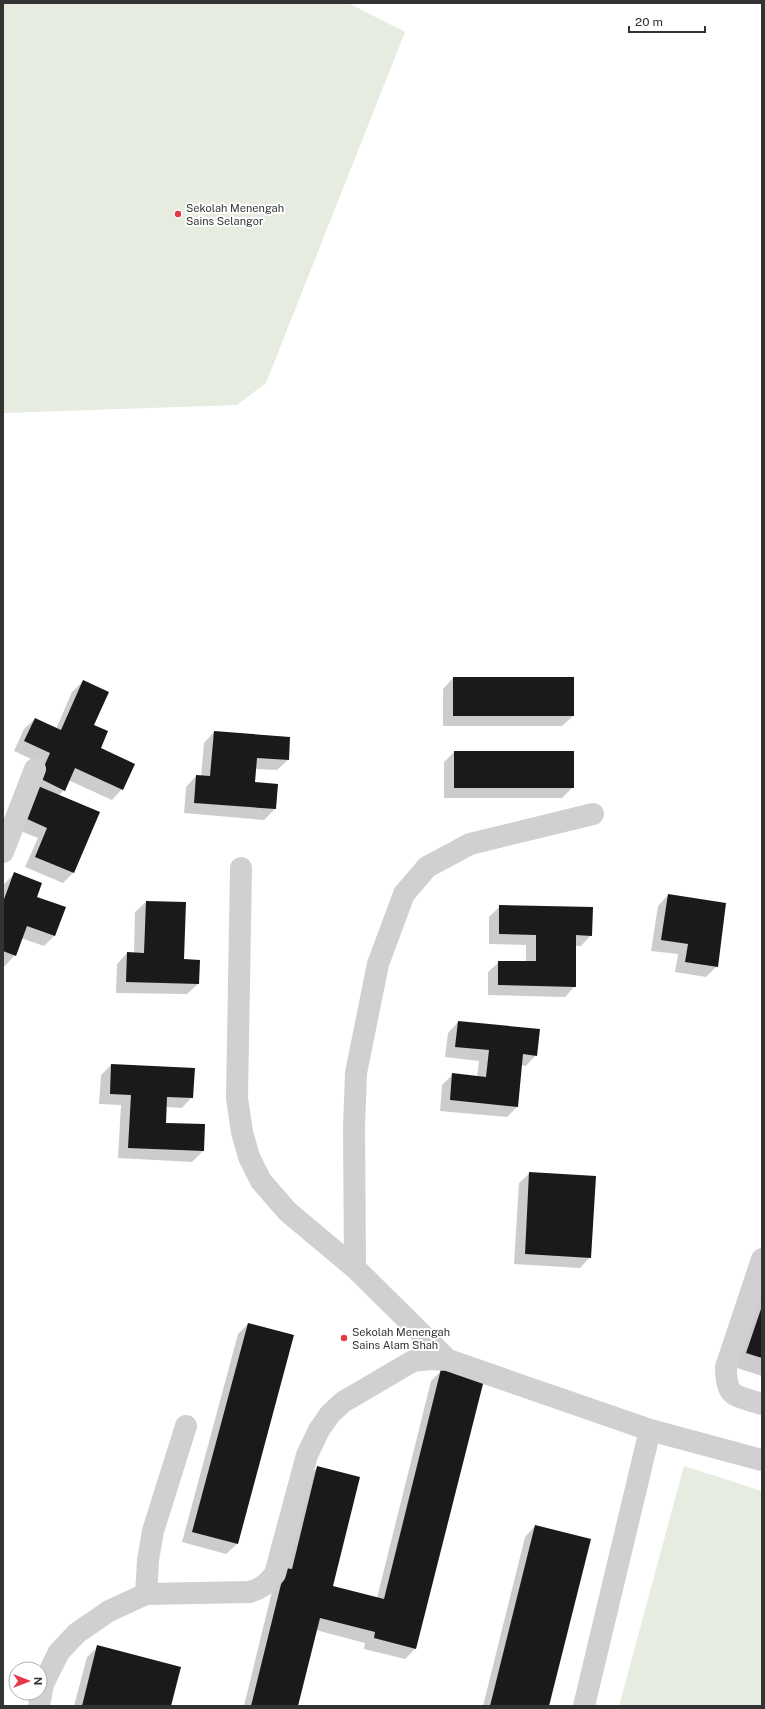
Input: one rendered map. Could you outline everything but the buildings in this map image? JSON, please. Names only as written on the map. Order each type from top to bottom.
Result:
[{"type":"lane","points":[[3,852],[35,769]]},
{"type":"lane","points":[[355,1268],[354,1127],[356,1073],[378,964],[404,894],[427,867],[470,844],[593,814]]},
{"type":"lane","points":[[241,868],[237,1098],[242,1132],[249,1157],[261,1181],[288,1212],[355,1268],[448,1360]]},
{"type":"lane","points":[[762,1259],[726,1367],[726,1382],[729,1390],[735,1395],[762,1404]]},
{"type":"lane","points":[[39,1706],[43,1684],[59,1652],[78,1633],[109,1611],[146,1594],[249,1592],[261,1589],[275,1574],[307,1455],[319,1430],[330,1414],[343,1402],[413,1361],[429,1359],[448,1360],[650,1430],[762,1460]]},
{"type":"lane","points":[[146,1594],[148,1560],[153,1531],[186,1426]]},
{"type":"lane","points":[[584,1706],[650,1430]]},
{"type":"shaded area","name":"Sekolah Menengah Sains Selangor","points":[[3,3],[348,3],[405,32],[266,383],[237,405],[3,413]]},
{"type":"shaded area","points":[[684,1466],[762,1491],[762,1706],[619,1706]]},
{"type":"place","name":"Sekolah Menengah Sains Selangor","points":[[178,214]]},
{"type":"place","name":"Sekolah Menengah Sains Alam Shah","points":[[344,1338]]}]
